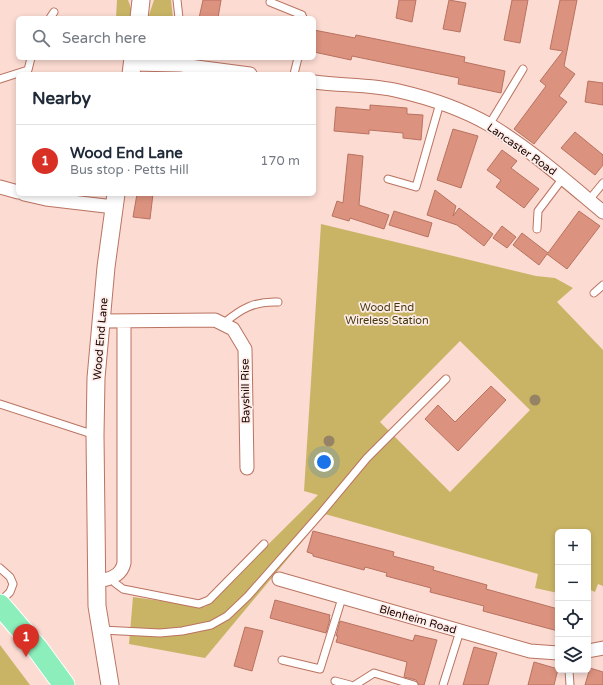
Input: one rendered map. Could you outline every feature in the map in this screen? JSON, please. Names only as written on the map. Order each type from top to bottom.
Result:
[{"type":"main road","points":[[0,603],[37,648],[64,685]]},
{"type":"street","points":[[132,65],[163,69],[181,61],[239,72]]},
{"type":"street","name":"Lancaster Road","points":[[316,82],[370,86],[398,90],[440,103],[490,125],[562,178],[603,212]]},
{"type":"street","points":[[0,187],[16,191]]},
{"type":"street","points":[[33,196],[46,199],[115,201]]},
{"type":"street","name":"Wood End Lane","points":[[110,685],[100,629],[104,580],[95,435],[96,378],[103,321],[106,266],[115,201]]},
{"type":"street","points":[[103,321],[215,320],[224,323]]},
{"type":"street","name":"Wood End Lane","points":[[104,580],[121,571],[124,563],[124,321]]},
{"type":"street","name":"Bayshill Rise","points":[[224,323],[233,329],[245,349],[247,468]]},
{"type":"street","name":"Blenheim Road","points":[[280,579],[530,651],[555,653]]},
{"type":"street","points":[[591,650],[603,648]]},
{"type":"lane","points":[[178,0],[179,16]]},
{"type":"lane","points":[[270,2],[302,14],[302,16]]},
{"type":"lane","points":[[22,72],[28,70],[30,60]]},
{"type":"lane","points":[[294,72],[298,60]]},
{"type":"lane","points":[[490,125],[523,69]]},
{"type":"lane","points":[[0,79],[16,74]]},
{"type":"lane","points":[[388,179],[416,186],[440,103]]},
{"type":"lane","points":[[537,229],[538,211],[562,178]]},
{"type":"lane","points":[[589,200],[603,183]]},
{"type":"lane","points":[[594,293],[603,285]]},
{"type":"lane","points":[[224,323],[242,308],[267,302],[278,302]]},
{"type":"lane","points":[[100,629],[160,633],[182,631],[211,625],[227,616],[248,596],[312,524],[367,458],[446,379]]},
{"type":"lane","points":[[0,404],[95,435]]},
{"type":"lane","points":[[104,580],[115,583],[123,589],[199,604],[209,600],[264,544]]},
{"type":"lane","points":[[0,568],[10,577],[13,584],[10,592],[0,603]]},
{"type":"lane","points":[[282,660],[320,669],[342,598]]},
{"type":"lane","points":[[443,685],[460,631]]},
{"type":"lane","points":[[355,685],[374,673],[414,685]]},
{"type":"lane","points":[[569,673],[570,685]]},
{"type":"lane","points":[[335,681],[350,685]]},
{"type":"green space","points":[[117,0],[128,0],[132,11],[131,16],[116,16]]},
{"type":"green space","points":[[154,0],[171,0],[173,16],[149,16]]},
{"type":"green space","name":"Wood End Wireless Station","points":[[321,224],[536,276],[555,278],[573,288],[557,302],[603,350],[603,586],[598,584],[595,592],[591,590],[591,529],[555,529],[555,592],[535,588],[538,574],[325,514],[205,658],[129,644],[133,597],[205,607],[318,495],[304,491]],"holes":[[[460,341],[530,410],[450,492],[380,422]]]},
{"type":"green space","points":[[0,645],[30,685],[0,685]]},
{"type":"building","points":[[203,0],[221,0],[218,16],[199,16]]},
{"type":"building","points":[[399,0],[416,0],[412,22],[396,18]]},
{"type":"building","points":[[449,0],[466,3],[460,32],[443,29]]},
{"type":"building","points":[[512,0],[528,0],[520,43],[504,40]]},
{"type":"building","points":[[560,0],[577,0],[564,66],[575,74],[559,96],[567,102],[534,144],[514,129],[546,86],[540,81],[563,51],[550,49]]},
{"type":"building","points":[[316,30],[355,38],[356,35],[465,57],[464,62],[505,71],[501,93],[458,84],[459,78],[352,56],[351,60],[316,52]]},
{"type":"building","points":[[588,81],[603,83],[603,105],[585,102]]},
{"type":"building","points":[[370,105],[407,108],[407,114],[423,115],[421,140],[403,138],[403,133],[369,130],[369,134],[334,131],[336,107],[370,110]]},
{"type":"building","points":[[453,129],[478,136],[461,188],[437,180]]},
{"type":"building","points":[[575,132],[603,155],[603,165],[595,175],[561,148]]},
{"type":"building","points":[[502,150],[517,161],[511,168],[539,189],[524,208],[496,187],[501,180],[487,170]]},
{"type":"building","points":[[348,154],[363,156],[359,205],[389,215],[384,229],[350,218],[349,221],[332,216],[337,201],[343,203]]},
{"type":"building","points":[[435,190],[456,206],[453,216],[459,208],[493,234],[484,246],[457,225],[427,215]]},
{"type":"building","points":[[137,196],[153,196],[150,219],[133,217]]},
{"type":"building","points":[[394,211],[432,223],[428,237],[389,225]]},
{"type":"building","points":[[579,211],[600,226],[567,269],[547,254],[539,265],[513,245],[522,233],[548,253]]},
{"type":"building","points":[[502,226],[516,237],[507,248],[493,238]]},
{"type":"building","points":[[491,386],[506,400],[458,451],[425,419],[438,405],[455,422]]},
{"type":"building","points":[[313,531],[394,552],[393,556],[434,567],[433,570],[487,585],[486,589],[555,608],[555,630],[483,611],[484,606],[430,592],[431,588],[386,576],[387,573],[365,567],[364,570],[313,556],[313,554],[307,552]]},
{"type":"building","points":[[275,600],[330,615],[326,633],[270,618]]},
{"type":"building","points":[[340,621],[413,641],[415,635],[437,640],[424,685],[419,685],[416,680],[404,677],[407,662],[336,642]]},
{"type":"building","points":[[245,627],[263,631],[252,671],[234,666]]},
{"type":"building","points":[[474,647],[497,653],[488,685],[463,685]]},
{"type":"building","points":[[534,662],[555,668],[555,673],[557,673],[554,685],[528,685]]},
{"type":"building","points":[[591,668],[603,672],[603,685],[585,685],[589,673],[591,673]]},
{"type":"place","name":"Wood End Lane","points":[[26,657]]}]
